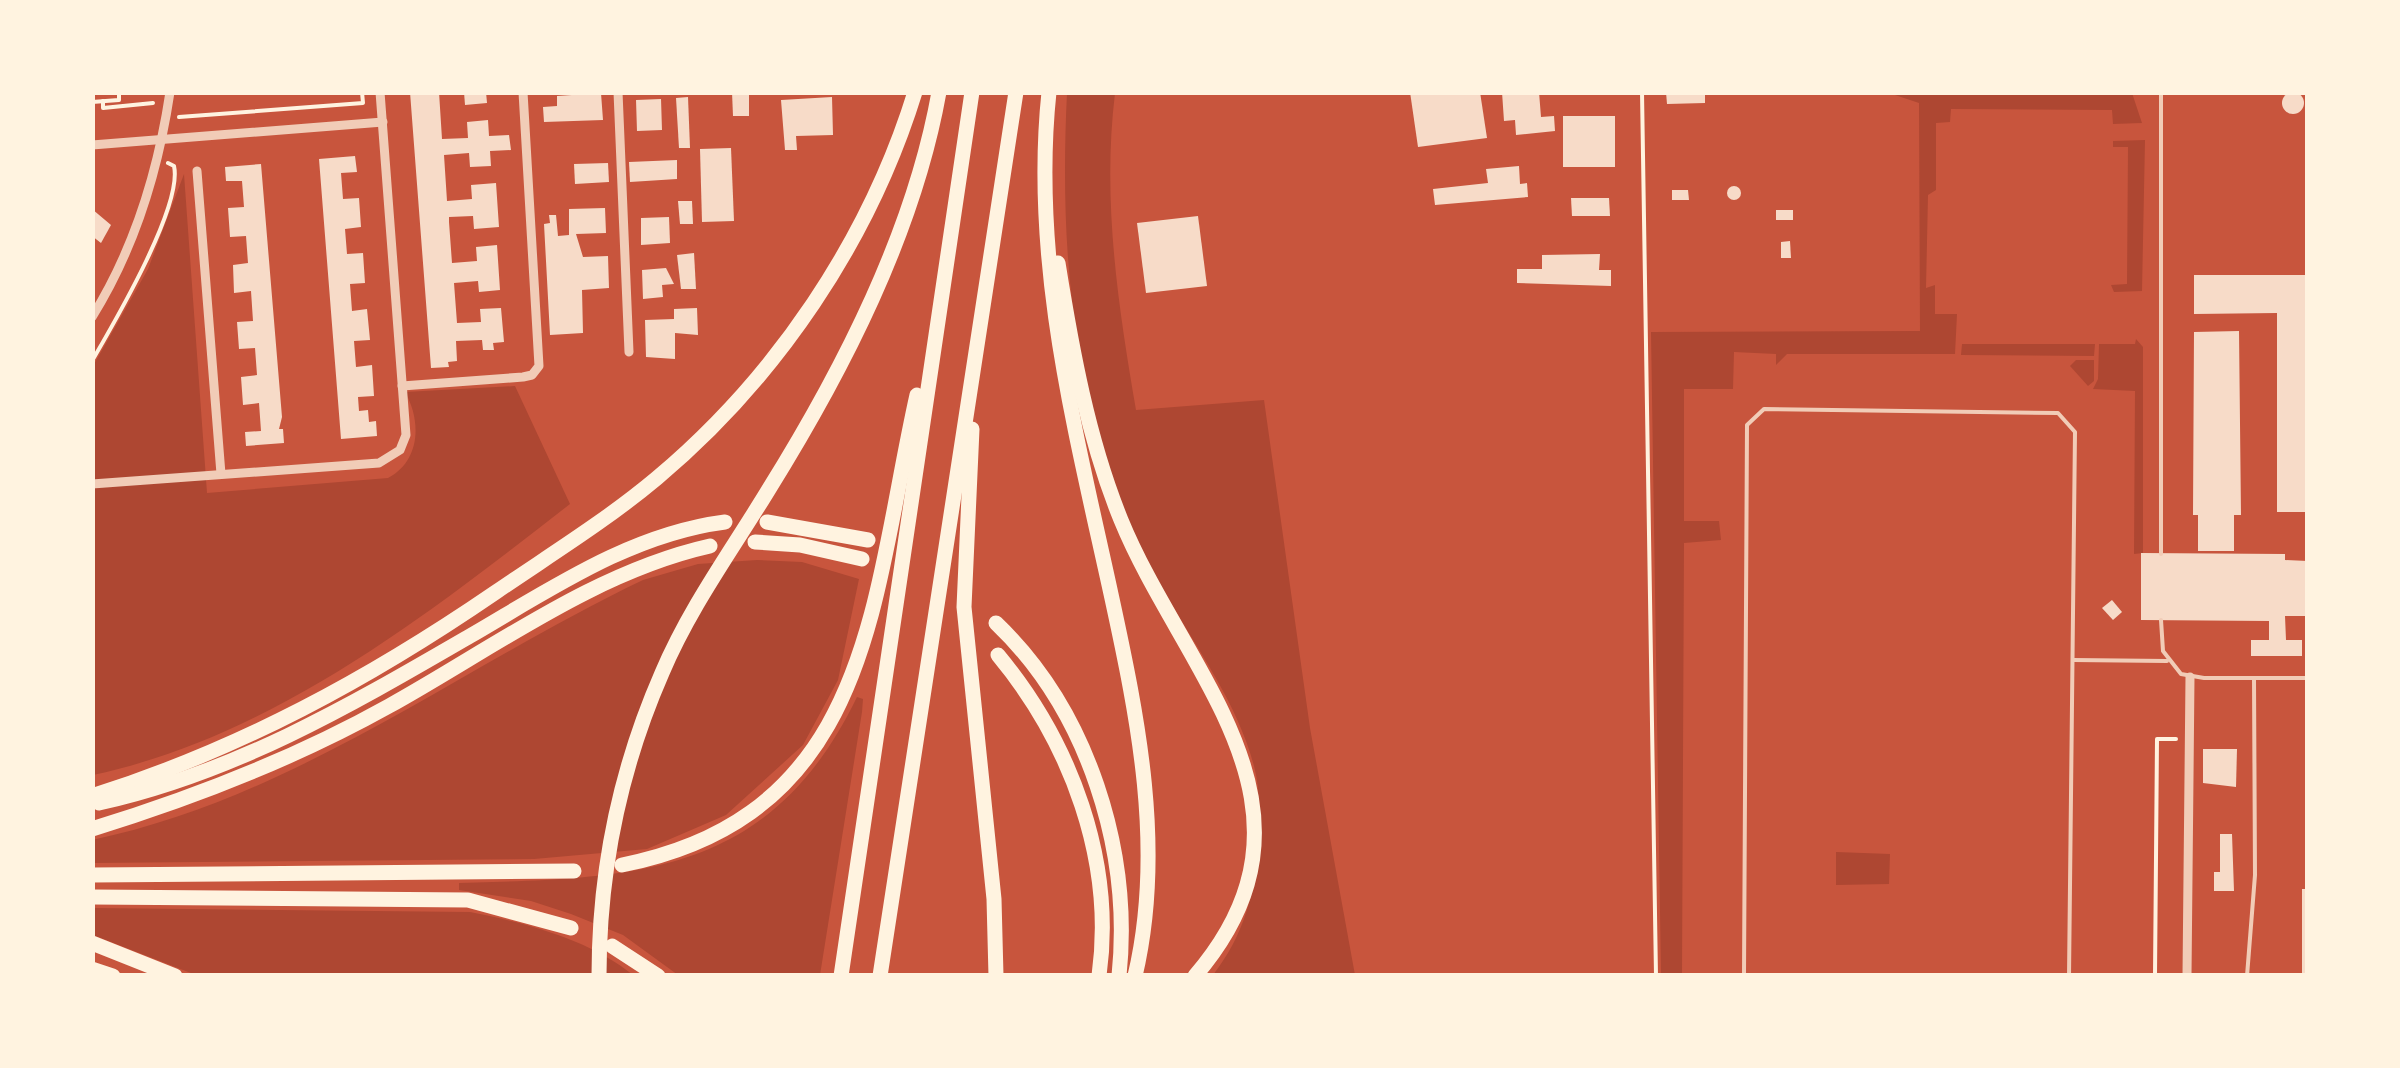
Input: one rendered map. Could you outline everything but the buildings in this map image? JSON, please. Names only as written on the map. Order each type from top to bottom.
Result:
[{"type":"highway","points":[[92,796],[248,738],[357,682],[487,599],[656,478],[756,378],[818,296],[880,182],[915,92]]},
{"type":"highway","points":[[599,974],[611,838],[643,720],[670,656],[713,576],[770,488],[844,354],[883,269],[920,165],[939,92]]},
{"type":"highway","points":[[841,976],[972,92]]},
{"type":"highway","points":[[880,976],[1016,92]]},
{"type":"highway","points":[[1048,92],[1045,184],[1050,274],[1063,370],[1124,652],[1146,792],[1150,862],[1135,976]]},
{"type":"highway","points":[[1045,184],[1078,370],[1109,488],[1134,550],[1208,680],[1246,765],[1252,801],[1248,870],[1225,934],[1195,976]]},
{"type":"highway","points":[[622,865],[710,838],[755,810],[793,777],[838,713],[854,674],[871,608],[938,304]]},
{"type":"highway","points":[[978,340],[965,553],[972,704],[994,899],[996,976]]},
{"type":"highway","points":[[92,805],[192,778],[267,748],[605,559],[677,531],[725,522]]},
{"type":"highway","points":[[767,522],[868,540]]},
{"type":"highway","points":[[754,542],[800,545],[862,559]]},
{"type":"highway","points":[[92,829],[233,782],[311,748],[639,566],[710,546]]},
{"type":"highway","points":[[996,623],[1052,693],[1094,778],[1115,850],[1121,907],[1119,976]]},
{"type":"highway","points":[[998,656],[1038,707],[1082,804],[1101,905],[1098,976]]},
{"type":"highway","points":[[92,875],[574,871]]},
{"type":"highway","points":[[92,896],[468,900],[571,928]]},
{"type":"highway","points":[[92,943],[174,976]]},
{"type":"highway","points":[[612,946],[658,976]]},
{"type":"highway","points":[[92,969],[113,976]]},
{"type":"street","points":[[92,317],[127,248],[158,161],[170,92]]},
{"type":"street","points":[[92,484],[378,463],[395,456],[406,435],[380,92]]},
{"type":"street","points":[[402,386],[523,377],[532,375],[539,366],[523,92]]},
{"type":"street","points":[[618,92],[629,352]]},
{"type":"street","points":[[92,145],[382,122]]},
{"type":"street","points":[[197,172],[220,474]]},
{"type":"street","points":[[2188,976],[2190,677]]},
{"type":"lane","points":[[2161,92],[2161,554]]},
{"type":"lane","points":[[1744,976],[1747,424],[1764,409],[2058,413],[2075,432],[2069,976]]},
{"type":"lane","points":[[2161,620],[2167,660]]},
{"type":"lane","points":[[2073,660],[2167,660],[2190,677],[2308,678]]},
{"type":"lane","points":[[2247,976],[2254,886],[2254,678]]},
{"type":"path","points":[[92,102],[119,100],[119,92]]},
{"type":"path","points":[[178,117],[363,103],[362,92]]},
{"type":"path","points":[[1642,92],[1656,976]]},
{"type":"path","points":[[102,101],[103,108],[153,104]]},
{"type":"path","points":[[92,361],[146,261],[175,181],[174,166],[158,161]]},
{"type":"path","points":[[2156,976],[2157,739],[2190,739]]},
{"type":"shaded area","points":[[1067,93],[1115,93],[1111,213],[1118,292],[1136,410],[1264,400],[1310,728],[1355,975],[1213,975],[1233,944],[1251,896],[1258,823],[1256,775],[1228,700],[1133,531],[1093,415],[1075,324],[1066,232]]},
{"type":"shaded area","points":[[1889,93],[2132,93],[2142,123],[2113,124],[2112,110],[1951,109],[1950,122],[1936,123],[1936,190],[1928,195],[1926,288],[1935,285],[1935,314],[1957,314],[1955,354],[1787,354],[1776,365],[1776,354],[1734,352],[1733,389],[1684,389],[1684,521],[1719,521],[1721,540],[1684,543],[1682,975],[1661,975],[1651,332],[1920,331],[1919,103]]},
{"type":"shaded area","points":[[2145,140],[2142,291],[2114,292],[2111,285],[2127,284],[2128,147],[2113,147],[2113,141]]},
{"type":"shaded area","points":[[184,174],[207,493],[388,478],[407,462],[415,440],[414,416],[405,392],[515,386],[570,504],[404,628],[286,701],[224,732],[160,757],[93,775],[93,366],[148,269]]},
{"type":"shaded area","points":[[2136,339],[2143,347],[2143,553],[2134,554],[2135,391],[2093,389],[2098,379],[2099,344],[2135,344]]},
{"type":"shaded area","points":[[1962,344],[2095,344],[2094,356],[1961,355]]},
{"type":"shaded area","points":[[2076,360],[2094,360],[2094,381],[2088,386],[2070,366]]},
{"type":"shaded area","points":[[802,562],[859,579],[838,680],[803,745],[726,815],[647,849],[534,859],[93,863],[92,840],[167,820],[238,794],[307,762],[643,580],[698,564]]},
{"type":"shaded area","points":[[857,697],[863,699],[862,712],[820,975],[678,975],[623,935],[571,914],[531,901],[459,890],[459,883],[584,877],[640,869],[692,856],[740,834],[783,801],[822,756]]},
{"type":"shaded area","points":[[1836,852],[1890,854],[1889,884],[1836,885]]},
{"type":"shaded area","points":[[93,908],[470,912],[576,942],[633,975],[196,975],[93,935]]}]
